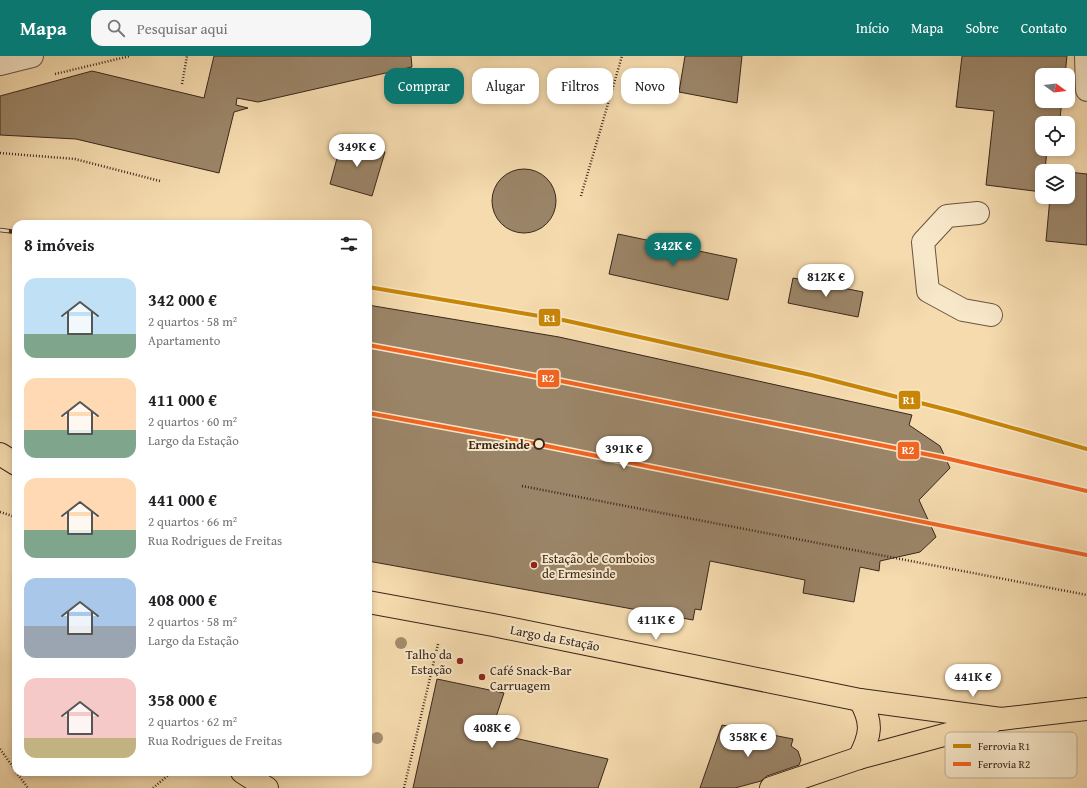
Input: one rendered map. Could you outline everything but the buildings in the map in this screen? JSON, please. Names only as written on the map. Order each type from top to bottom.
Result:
[{"type":"main road","points":[[0,454],[12,462]]},
{"type":"main road","name":"Largo da Estação","points":[[372,603],[445,616],[860,700],[1001,719]]},
{"type":"main road","points":[[859,758],[866,744],[870,728],[867,713],[860,700]]},
{"type":"main road","points":[[954,732],[1001,719],[1087,709]]},
{"type":"main road","points":[[771,788],[859,758],[945,734]]},
{"type":"main road","points":[[248,776],[266,788]]},
{"type":"street","points":[[0,64],[32,56]]},
{"type":"street","points":[[1086,56],[1087,90]]},
{"type":"street","points":[[978,213],[947,216],[923,242],[928,291],[963,310],[991,315]]},
{"type":"path","points":[[54,75],[130,56]]},
{"type":"path","points":[[182,84],[187,56]]},
{"type":"path","points":[[581,196],[622,56]]},
{"type":"path","points":[[0,153],[75,158],[160,181]]},
{"type":"path","points":[[522,486],[1087,595]]},
{"type":"path","points":[[0,512],[12,516]]},
{"type":"path","points":[[404,788],[445,616]]},
{"type":"path","points":[[0,749],[12,766]]},
{"type":"path","points":[[19,776],[28,788]]},
{"type":"path","points":[[153,788],[167,776]]},
{"type":"railway","points":[[0,230],[12,232]]},
{"type":"railway","points":[[372,288],[563,320],[811,375],[956,412],[1087,449]]},
{"type":"rail line","name":"R1","points":[[372,288],[563,320],[811,375],[956,412],[1087,449]]},
{"type":"rail line","name":"R2","points":[[372,346],[551,379],[945,458],[1087,491]]},
{"type":"rail line","name":"R2","points":[[372,414],[537,444],[1087,555]]},
{"type":"place","name":"Ermesinde","points":[[539,444]]},
{"type":"place","name":"Estação de Comboios de Ermesinde","points":[[534,565]]},
{"type":"place","name":"Talho da Estação","points":[[460,661]]},
{"type":"place","name":"Café Snack-Bar Carruagem","points":[[482,677]]}]
